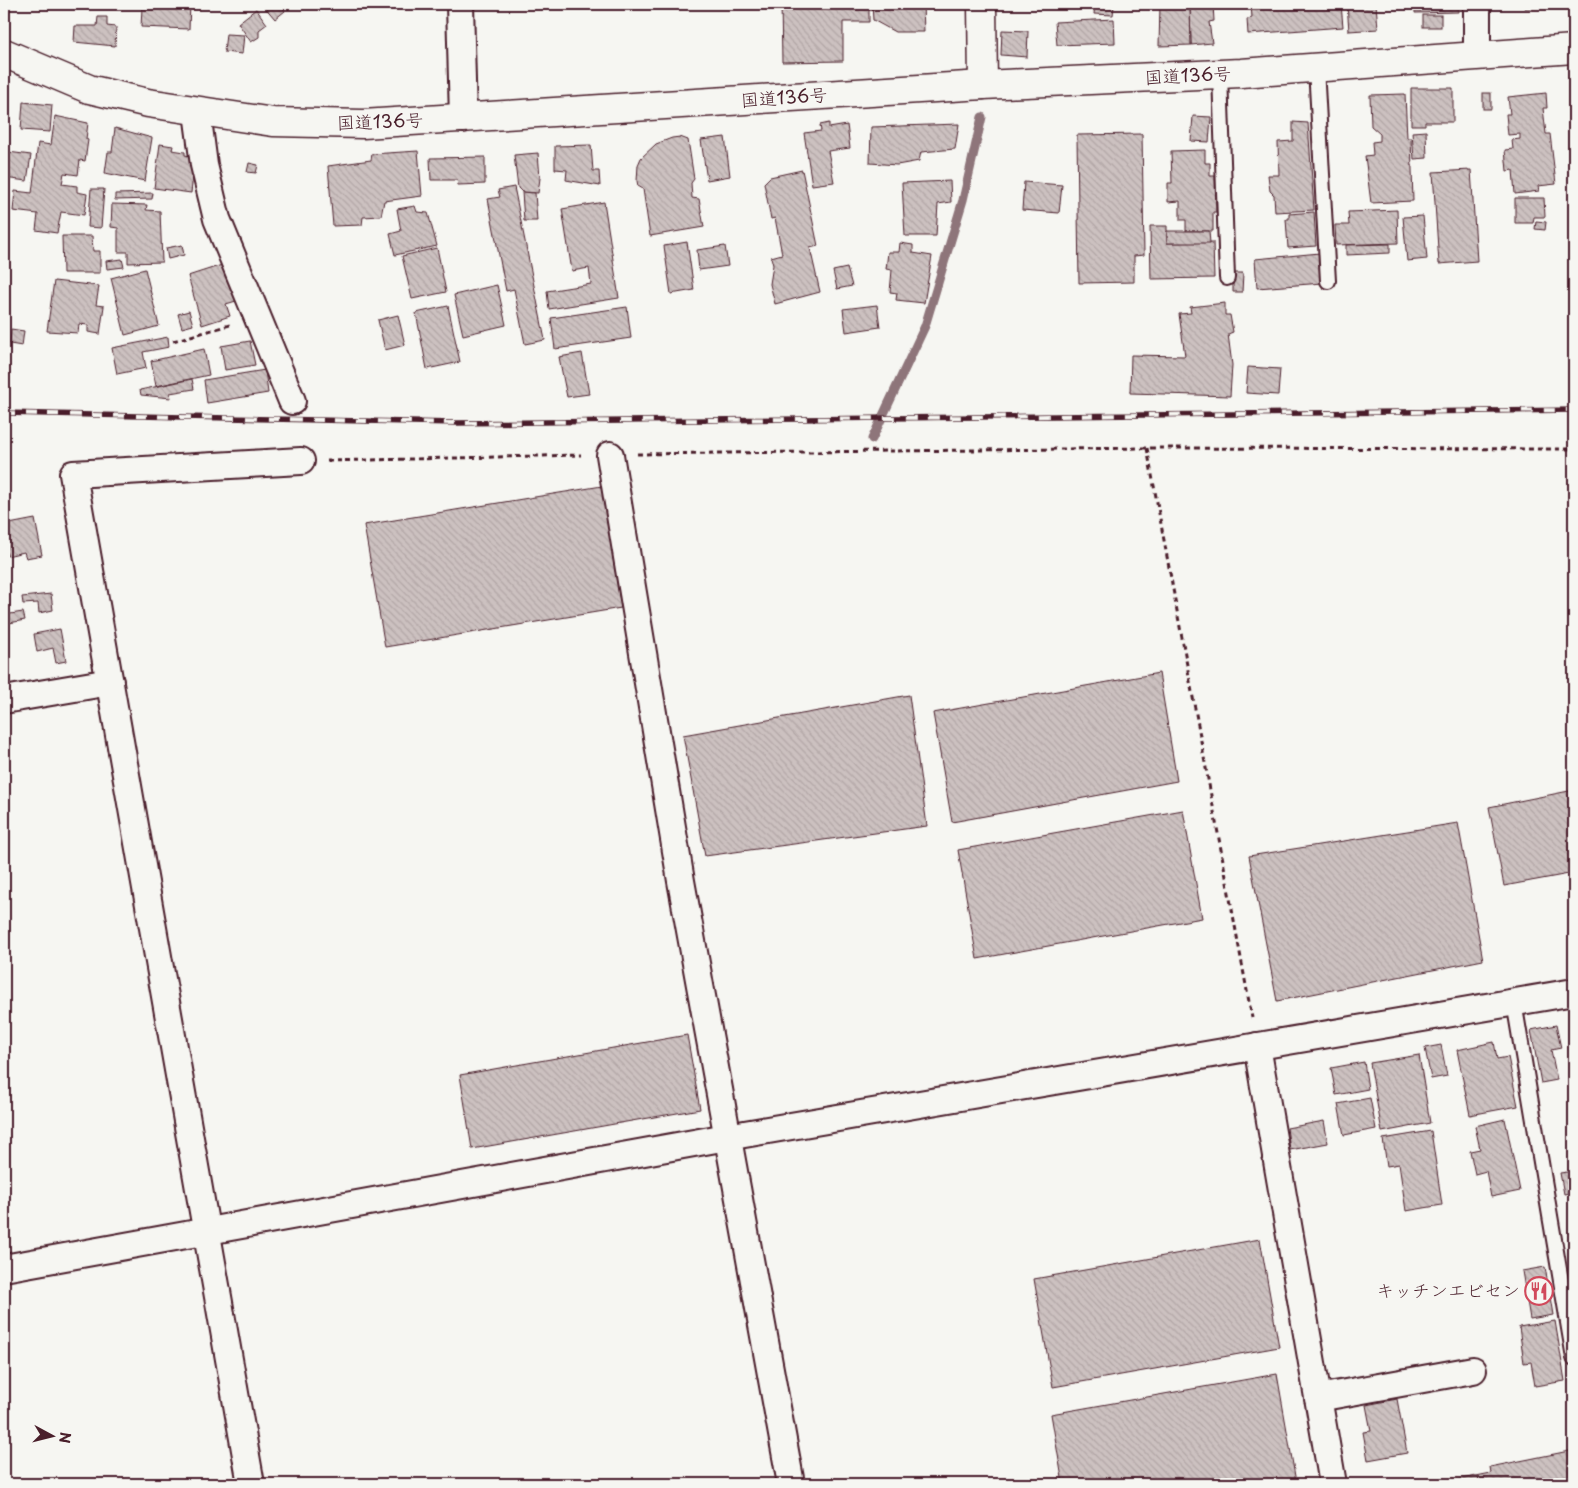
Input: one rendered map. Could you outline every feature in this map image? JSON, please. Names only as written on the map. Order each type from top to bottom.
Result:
[{"type":"main road","points":[[982,4],[983,85]]},
{"type":"main road","name":"国道136号","points":[[4,53],[89,89],[197,112],[273,122],[363,124],[983,85],[1220,74],[1574,49]]},
{"type":"street","points":[[460,4],[463,119]]},
{"type":"street","points":[[1477,4],[1477,56]]},
{"type":"street","points":[[197,112],[204,165],[217,220],[292,402]]},
{"type":"street","points":[[610,455],[682,890],[791,1484]]},
{"type":"street","points":[[251,1484],[73,474],[301,461]]},
{"type":"street","points":[[4,700],[110,682]]},
{"type":"street","points":[[4,1268],[727,1137],[1574,992]]},
{"type":"street","points":[[1257,1046],[1333,1484]]},
{"type":"street","points":[[1318,1398],[1473,1370]]},
{"type":"lane","points":[[1316,68],[1328,281]]},
{"type":"lane","points":[[1220,74],[1227,278]]},
{"type":"lane","points":[[1514,1002],[1574,1358]]},
{"type":"path","points":[[173,341],[257,318]]},
{"type":"path","points":[[301,461],[1147,448],[1574,449]]},
{"type":"path","points":[[1147,448],[1257,1046]]},
{"type":"building","points":[[151,4],[190,4],[189,29],[141,27],[142,8],[151,8]]},
{"type":"building","points":[[267,4],[280,4],[285,11],[275,19],[264,6]]},
{"type":"building","points":[[781,4],[869,4],[869,22],[843,22],[843,61],[782,62]]},
{"type":"building","points":[[872,4],[923,4],[924,32],[895,32],[873,20]]},
{"type":"building","points":[[1095,4],[1114,6],[1113,15],[1094,14]]},
{"type":"building","points":[[1172,4],[1213,4],[1214,21],[1209,22],[1212,43],[1191,45],[1190,8],[1176,8]]},
{"type":"building","points":[[1172,4],[1176,8],[1190,8],[1191,45],[1159,46],[1160,5]]},
{"type":"building","points":[[1251,4],[1341,4],[1343,27],[1248,34],[1247,19],[1252,18]]},
{"type":"building","points":[[1347,4],[1376,4],[1378,29],[1349,31]]},
{"type":"building","points":[[1415,4],[1458,4],[1458,12],[1415,13]]},
{"type":"building","points":[[1525,4],[1555,4],[1555,7],[1525,8]]},
{"type":"building","points":[[256,9],[267,24],[259,30],[259,37],[251,42],[238,23]]},
{"type":"building","points":[[1423,15],[1441,15],[1441,27],[1423,27]]},
{"type":"building","points":[[98,17],[107,17],[107,26],[116,27],[115,46],[74,42],[75,26],[97,26]]},
{"type":"building","points":[[1114,19],[1115,43],[1057,45],[1055,22]]},
{"type":"building","points":[[1002,30],[1028,31],[1027,57],[1001,55]]},
{"type":"building","points":[[226,34],[244,35],[242,54],[224,52]]},
{"type":"building","points":[[1411,88],[1453,88],[1453,122],[1425,122],[1425,125],[1411,125]]},
{"type":"building","points":[[1483,93],[1491,93],[1491,109],[1483,109]]},
{"type":"building","points":[[1546,93],[1547,108],[1543,108],[1546,134],[1550,134],[1556,184],[1538,186],[1539,191],[1515,194],[1513,170],[1507,171],[1505,150],[1513,149],[1512,140],[1520,139],[1520,134],[1508,135],[1506,114],[1510,114],[1508,97]]},
{"type":"building","points":[[1405,94],[1407,138],[1411,138],[1413,201],[1371,203],[1365,156],[1373,155],[1372,142],[1380,141],[1380,134],[1371,126],[1370,95]]},
{"type":"building","points":[[23,102],[52,105],[50,132],[21,130]]},
{"type":"building","points":[[55,116],[88,123],[85,161],[80,160],[78,175],[64,173],[62,184],[77,186],[77,192],[87,194],[84,215],[61,212],[57,233],[36,230],[38,214],[13,211],[15,191],[32,193],[38,143],[51,145]]},
{"type":"building","points":[[1193,116],[1211,117],[1209,142],[1191,141]]},
{"type":"building","points":[[1293,122],[1308,123],[1314,210],[1275,212],[1274,195],[1270,191],[1268,175],[1279,175],[1278,142],[1293,141]]},
{"type":"building","points":[[829,123],[829,128],[847,125],[850,148],[828,151],[834,182],[812,185],[804,133],[821,131],[820,125]]},
{"type":"building","points":[[959,124],[955,149],[921,152],[919,161],[897,165],[870,163],[871,127]]},
{"type":"building","points":[[115,128],[152,138],[145,181],[105,173],[108,152],[112,152]]},
{"type":"building","points":[[1426,131],[1427,158],[1414,159],[1412,132]]},
{"type":"building","points":[[1142,134],[1144,255],[1134,256],[1134,282],[1079,283],[1077,135]]},
{"type":"building","points":[[680,137],[688,140],[694,179],[691,183],[692,198],[699,199],[704,227],[650,236],[643,189],[638,186],[637,181],[638,165],[641,158],[656,144]]},
{"type":"building","points":[[725,137],[730,176],[707,180],[701,140]]},
{"type":"building","points":[[160,144],[173,146],[172,150],[185,152],[185,155],[195,157],[191,193],[154,188]]},
{"type":"building","points":[[591,145],[593,171],[599,171],[600,186],[566,180],[567,170],[555,169],[555,146]]},
{"type":"building","points":[[1205,150],[1205,163],[1210,163],[1210,176],[1215,176],[1216,212],[1213,212],[1213,231],[1186,231],[1186,220],[1180,220],[1180,201],[1168,202],[1168,183],[1172,183],[1171,151]]},
{"type":"building","points":[[418,151],[422,196],[384,201],[381,216],[363,217],[362,225],[333,226],[328,166],[371,160],[372,154]]},
{"type":"building","points":[[8,152],[31,155],[27,181],[4,178]]},
{"type":"building","points":[[538,153],[540,178],[538,193],[522,192],[518,188],[514,155]]},
{"type":"building","points":[[485,157],[485,184],[458,185],[457,180],[431,180],[430,158]]},
{"type":"building","points":[[249,163],[258,165],[256,173],[247,172]]},
{"type":"building","points":[[802,170],[818,246],[810,248],[820,292],[775,304],[770,284],[773,265],[771,257],[782,254],[775,218],[771,219],[764,183],[770,177]]},
{"type":"building","points":[[1471,170],[1477,261],[1439,264],[1433,172]]},
{"type":"building","points":[[950,181],[951,202],[938,204],[936,236],[905,236],[902,183]]},
{"type":"building","points":[[1024,182],[1062,185],[1059,213],[1022,210]]},
{"type":"building","points":[[514,187],[545,340],[525,344],[514,289],[506,291],[488,199],[500,197],[498,190]]},
{"type":"building","points":[[91,189],[104,189],[101,228],[88,227]]},
{"type":"building","points":[[522,192],[535,193],[537,221],[524,221]]},
{"type":"building","points":[[153,193],[152,199],[115,200],[115,194]]},
{"type":"building","points":[[1515,198],[1544,198],[1545,217],[1534,217],[1533,223],[1515,223]]},
{"type":"building","points":[[604,202],[619,298],[549,309],[547,291],[591,284],[589,268],[572,271],[562,209]]},
{"type":"building","points":[[112,204],[147,205],[146,210],[160,211],[162,262],[128,263],[128,252],[118,252],[118,228],[111,227]]},
{"type":"building","points":[[415,206],[417,212],[428,213],[437,246],[395,255],[390,234],[401,231],[397,209]]},
{"type":"building","points":[[1397,210],[1398,243],[1336,245],[1335,225],[1349,225],[1348,212]]},
{"type":"building","points":[[1314,212],[1316,246],[1288,248],[1286,219],[1289,219],[1289,214]]},
{"type":"building","points":[[1423,216],[1427,259],[1407,261],[1403,217]]},
{"type":"building","points":[[1536,221],[1546,222],[1545,230],[1535,229]]},
{"type":"building","points":[[1150,226],[1167,226],[1167,243],[1213,242],[1214,278],[1151,279]]},
{"type":"building","points":[[1167,231],[1209,231],[1210,243],[1167,243]]},
{"type":"building","points":[[62,236],[92,236],[93,251],[100,251],[100,273],[63,273]]},
{"type":"building","points":[[687,242],[694,290],[671,294],[664,246]]},
{"type":"building","points":[[900,243],[913,245],[913,253],[932,256],[924,303],[896,300],[897,293],[890,292],[892,270],[886,269],[888,252],[899,252]]},
{"type":"building","points":[[1390,244],[1390,253],[1346,255],[1346,245]]},
{"type":"building","points":[[182,245],[184,255],[168,259],[166,248]]},
{"type":"building","points":[[725,246],[728,266],[699,270],[697,250]]},
{"type":"building","points":[[437,248],[446,292],[412,299],[402,256]]},
{"type":"building","points":[[1320,253],[1323,283],[1257,288],[1255,259]]},
{"type":"building","points":[[122,259],[124,267],[107,269],[106,261]]},
{"type":"building","points":[[225,264],[236,301],[226,304],[230,316],[202,325],[188,276]]},
{"type":"building","points":[[847,268],[852,286],[837,289],[833,271]]},
{"type":"building","points":[[145,269],[159,326],[125,335],[111,278]]},
{"type":"building","points":[[1233,273],[1243,273],[1242,292],[1233,292]]},
{"type":"building","points":[[54,281],[99,286],[96,305],[104,306],[100,334],[88,332],[88,325],[79,324],[78,333],[47,331]]},
{"type":"building","points":[[497,285],[506,325],[463,335],[454,295]]},
{"type":"building","points":[[1225,303],[1225,315],[1230,315],[1233,332],[1228,334],[1232,365],[1230,396],[1130,393],[1131,355],[1185,356],[1179,314],[1191,313],[1190,307]]},
{"type":"building","points":[[877,305],[880,327],[846,332],[843,309]]},
{"type":"building","points":[[448,306],[460,362],[427,369],[416,313]]},
{"type":"building","points":[[627,307],[631,338],[555,349],[551,318]]},
{"type":"building","points":[[189,311],[193,325],[182,328],[178,314]]},
{"type":"building","points":[[398,315],[405,345],[385,350],[378,320]]},
{"type":"building","points":[[11,329],[24,331],[22,346],[10,344]]},
{"type":"building","points":[[168,337],[169,347],[143,352],[146,368],[117,374],[112,348]]},
{"type":"building","points":[[250,341],[255,365],[225,370],[221,346]]},
{"type":"building","points":[[204,349],[209,375],[156,386],[151,361]]},
{"type":"building","points":[[582,353],[589,394],[567,397],[559,357]]},
{"type":"building","points":[[1248,367],[1280,369],[1278,395],[1246,393]]},
{"type":"building","points":[[265,370],[268,393],[207,403],[204,380]]},
{"type":"building","points":[[192,379],[194,389],[170,393],[171,398],[141,395],[140,390]]},
{"type":"building","points":[[602,486],[621,608],[385,647],[364,525]]},
{"type":"building","points":[[35,519],[42,555],[26,558],[24,552],[7,556],[4,525]]},
{"type":"building","points":[[51,594],[53,610],[39,613],[38,603],[23,604],[22,597]]},
{"type":"building","points":[[23,612],[25,620],[4,624],[4,615]]},
{"type":"building","points":[[60,629],[66,661],[56,663],[53,648],[37,652],[34,634]]},
{"type":"building","points":[[4,640],[10,675],[4,676]]},
{"type":"building","points":[[1159,673],[1177,781],[952,822],[933,713]]},
{"type":"building","points":[[909,695],[927,826],[705,856],[683,735]]},
{"type":"building","points":[[1574,790],[1574,873],[1504,886],[1489,807]]},
{"type":"building","points":[[1183,810],[1202,918],[977,959],[958,850]]},
{"type":"building","points":[[1458,823],[1483,960],[1277,1001],[1249,856]]},
{"type":"building","points":[[1556,1025],[1561,1048],[1551,1050],[1557,1080],[1541,1083],[1531,1030]]},
{"type":"building","points":[[687,1035],[700,1109],[472,1149],[460,1075]]},
{"type":"building","points":[[1494,1042],[1497,1059],[1508,1057],[1518,1106],[1470,1115],[1457,1050]]},
{"type":"building","points":[[1441,1045],[1447,1076],[1431,1079],[1425,1048]]},
{"type":"building","points":[[1574,1045],[1574,1074],[1569,1047]]},
{"type":"building","points":[[1419,1055],[1430,1123],[1382,1132],[1370,1063]]},
{"type":"building","points":[[1364,1062],[1368,1089],[1336,1095],[1331,1068]]},
{"type":"building","points":[[1370,1098],[1376,1129],[1344,1135],[1338,1104]]},
{"type":"building","points":[[1505,1119],[1520,1191],[1491,1197],[1486,1171],[1475,1174],[1470,1151],[1480,1149],[1475,1126]]},
{"type":"building","points":[[1324,1121],[1328,1143],[1290,1150],[1287,1128]]},
{"type":"building","points":[[1431,1131],[1442,1205],[1406,1211],[1399,1164],[1387,1166],[1383,1139]]},
{"type":"building","points":[[1574,1171],[1574,1192],[1564,1194],[1560,1173]]},
{"type":"building","points":[[1260,1239],[1279,1347],[1053,1387],[1034,1279]]},
{"type":"building","points":[[1545,1267],[1553,1315],[1530,1319],[1522,1271]]},
{"type":"building","points":[[1555,1321],[1565,1381],[1535,1386],[1531,1362],[1524,1363],[1519,1327]]},
{"type":"building","points":[[1277,1374],[1296,1482],[1284,1484],[1063,1484],[1051,1414]]},
{"type":"building","points":[[1397,1399],[1407,1453],[1368,1460],[1363,1432],[1371,1431],[1366,1405]]},
{"type":"building","points":[[1574,1450],[1574,1484],[1437,1484],[1491,1473],[1490,1467]]},
{"type":"waterway","points":[[872,439],[925,326],[963,200],[982,117]]},
{"type":"railway","points":[[4,413],[457,423],[1574,410]]},
{"type":"place","name":"キッチンエビセン","points":[[1539,1291]]}]
